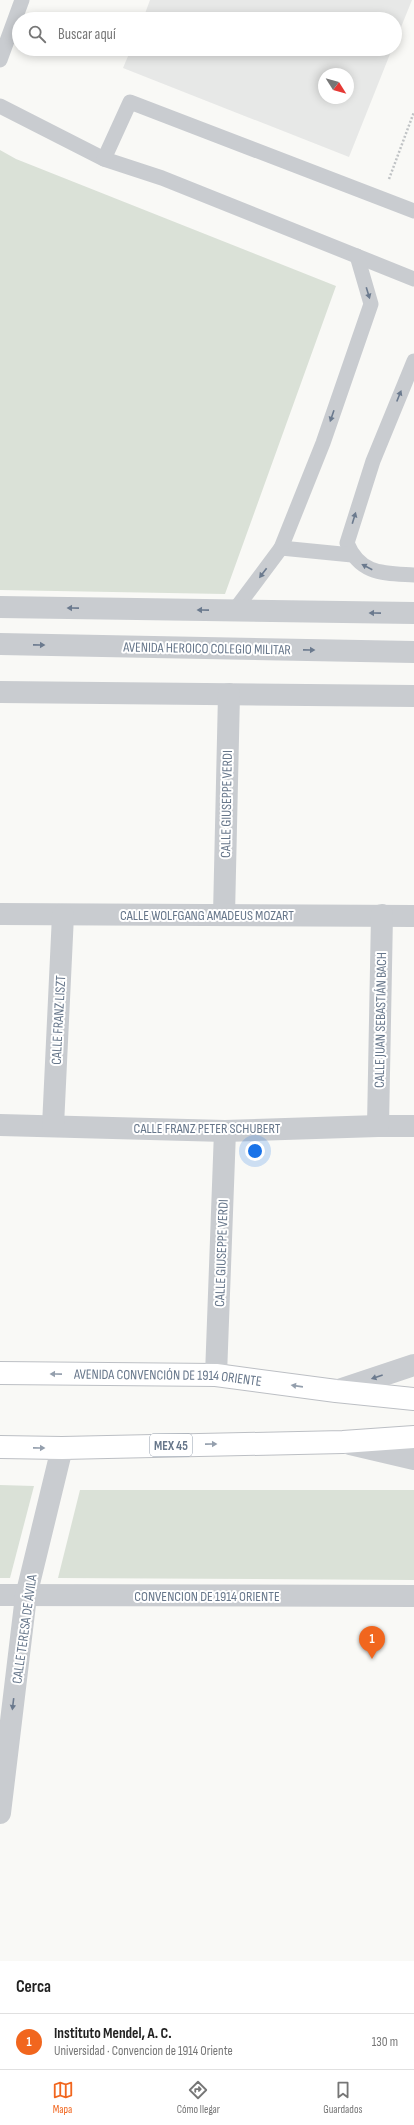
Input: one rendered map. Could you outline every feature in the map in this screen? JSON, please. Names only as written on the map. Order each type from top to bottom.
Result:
[{"type":"main road","name":"AVENIDA CONVENCIÓN DE 1914 ORIENTE","points":[[0,1373],[216,1375],[407,1399]]},
{"type":"main road","name":"MEX 45","points":[[0,1447],[62,1448],[343,1442],[410,1437]]},
{"type":"street","points":[[0,607],[414,613]]},
{"type":"street","name":"AVENIDA HEROICO COLEGIO MILITAR","points":[[0,644],[414,652]]},
{"type":"street","points":[[0,692],[414,696]]},
{"type":"street","name":"CALLE GIUSEPPE VERDI","points":[[224,915],[229,694]]},
{"type":"street","name":"CALLE WOLFGANG AMADEUS MOZART","points":[[0,914],[414,916]]},
{"type":"street","name":"CALLE FRANZ LISZT","points":[[53,1126],[63,915]]},
{"type":"street","name":"CALLE JUAN SEBASTIÁN BACH","points":[[378,1126],[382,915]]},
{"type":"street","name":"CALLE FRANZ PETER SCHUBERT","points":[[0,1125],[226,1130],[414,1126]]},
{"type":"street","name":"CALLE GIUSEPPE VERDI","points":[[216,1375],[226,1130]]},
{"type":"street","name":"AVENIDA CONVENCIÓN DE 1914 ORIENTE","points":[[336,1391],[414,1365]]},
{"type":"street","points":[[343,1442],[414,1459]]},
{"type":"street","name":"CALLE TERESA DE ÁVILA","points":[[0,1813],[26,1596],[62,1448]]},
{"type":"street","name":"CONVENCION DE 1914 ORIENTE","points":[[0,1596],[414,1596]]},
{"type":"lane","points":[[18,12],[22,0]]},
{"type":"lane","points":[[0,60],[12,27]]},
{"type":"lane","points":[[104,159],[130,102],[414,211]]},
{"type":"lane","points":[[0,106],[104,159],[162,178],[414,279]]},
{"type":"lane","points":[[234,611],[281,548],[322,443],[371,304],[356,256]]},
{"type":"lane","points":[[414,360],[367,479],[347,543],[352,555],[367,568],[383,573],[414,575]]},
{"type":"lane","points":[[281,548],[352,555]]},
{"type":"path","points":[[381,199],[414,112]]},
{"type":"shaded area","points":[[150,0],[412,0],[402,25],[402,12],[146,12]]},
{"type":"shaded area","points":[[128,56],[389,56],[349,157],[123,68]]},
{"type":"shaded area","points":[[0,150],[16,159],[336,286],[225,594],[0,590]]},
{"type":"shaded area","points":[[0,1485],[34,1486],[10,1578],[0,1578]]},
{"type":"shaded area","points":[[80,1490],[414,1490],[414,1580],[58,1578]]},
{"type":"place","name":"Instituto Mendel, A. C.","points":[[372,1659]]}]
